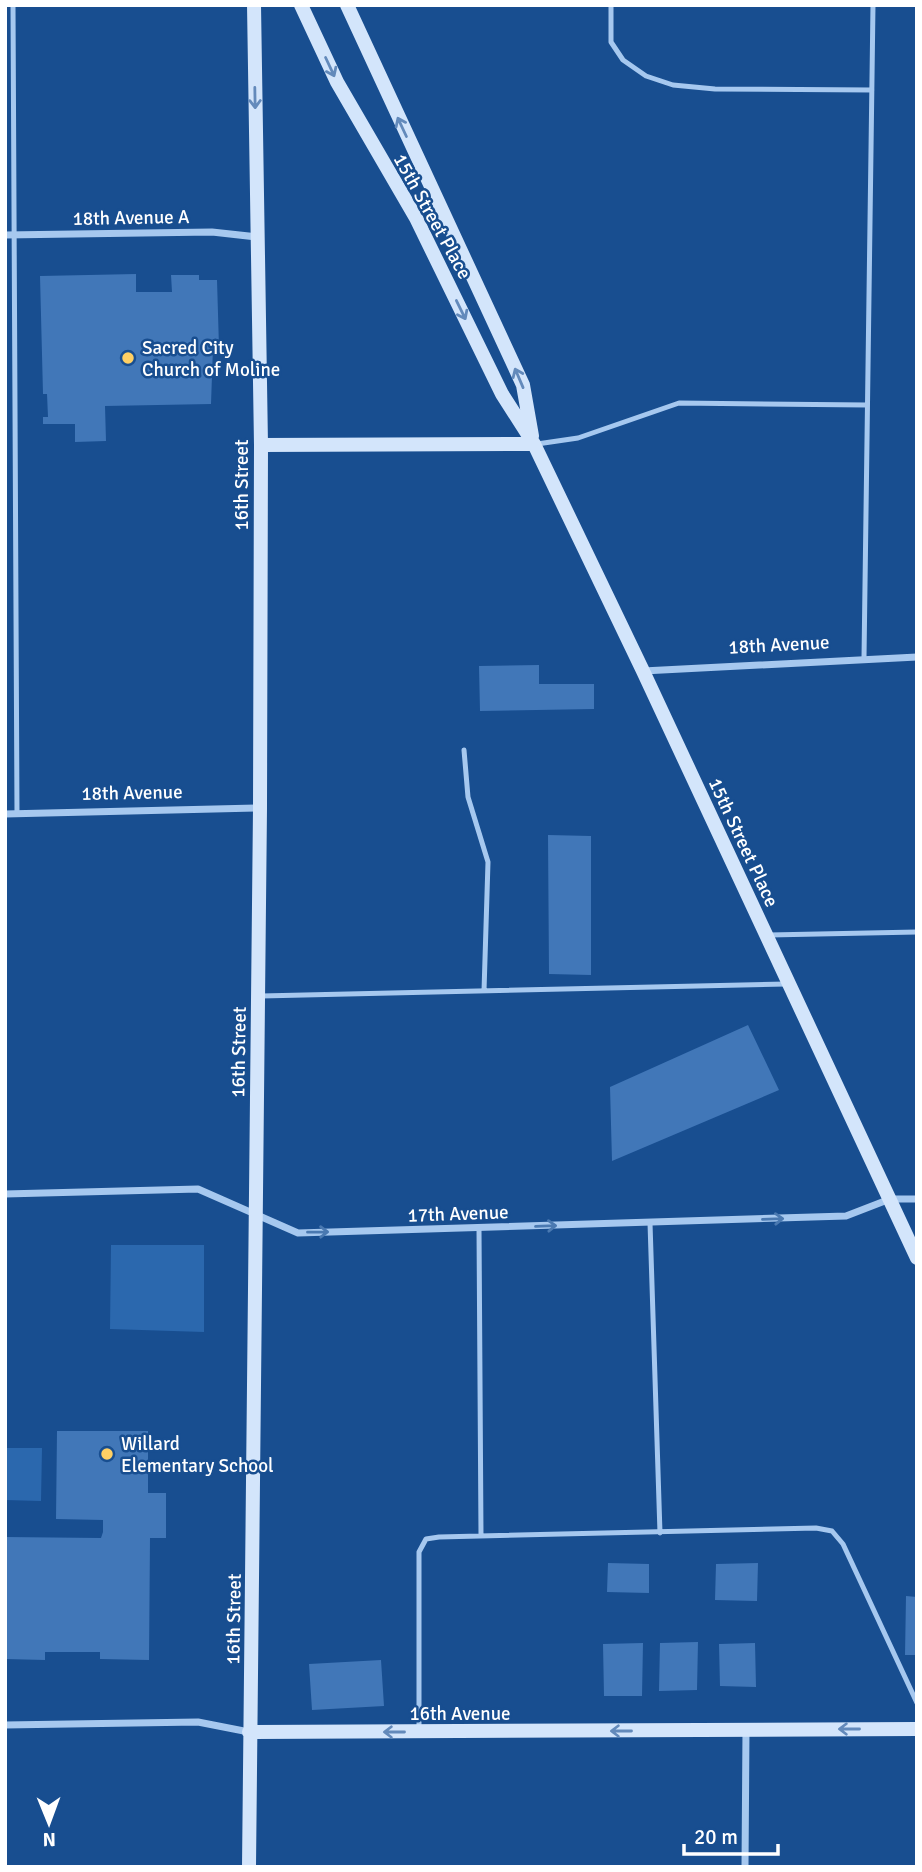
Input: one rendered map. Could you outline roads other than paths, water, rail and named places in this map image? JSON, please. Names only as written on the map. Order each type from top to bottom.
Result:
[{"type":"street","name":"16th Street","points":[[249,1867],[249,1732],[254,1592],[261,445],[254,5]]},
{"type":"street","name":"15th Street Place","points":[[301,5],[337,82],[416,218],[502,394],[534,444],[917,1258]]},
{"type":"street","name":"15th Street Place","points":[[347,5],[523,386],[534,444]]},
{"type":"street","name":"18th Avenue A","points":[[5,234],[212,232],[257,237]]},
{"type":"street","points":[[261,445],[534,444]]},
{"type":"street","name":"18th Avenue","points":[[643,671],[917,657]]},
{"type":"street","name":"18th Avenue","points":[[5,814],[260,808]]},
{"type":"street","name":"17th Avenue","points":[[5,1194],[198,1189],[298,1233],[846,1216],[890,1199],[917,1199]]},
{"type":"street","name":"16th Avenue","points":[[5,1725],[198,1722],[249,1732],[917,1728]]},
{"type":"street","points":[[745,1867],[746,1730]]},
{"type":"lane","points":[[13,5],[17,814]]},
{"type":"lane","points":[[611,5],[611,42],[623,60],[646,76],[673,85],[715,89],[872,90]]},
{"type":"lane","points":[[864,658],[873,5]]},
{"type":"lane","points":[[534,444],[578,438],[679,403],[867,405]]},
{"type":"lane","points":[[464,750],[468,797],[488,862],[484,991]]},
{"type":"lane","points":[[766,935],[917,932]]},
{"type":"lane","points":[[257,996],[789,984]]},
{"type":"lane","points":[[650,1223],[660,1533]]},
{"type":"lane","points":[[479,1228],[481,1535]]},
{"type":"lane","points":[[419,1732],[419,1552],[426,1539],[481,1535],[816,1528],[832,1531],[843,1544],[917,1703]]},
{"type":"place","name":"Sacred City Church of Moline","points":[[128,358]]},
{"type":"place","name":"Willard Elementary School","points":[[107,1454]]}]
